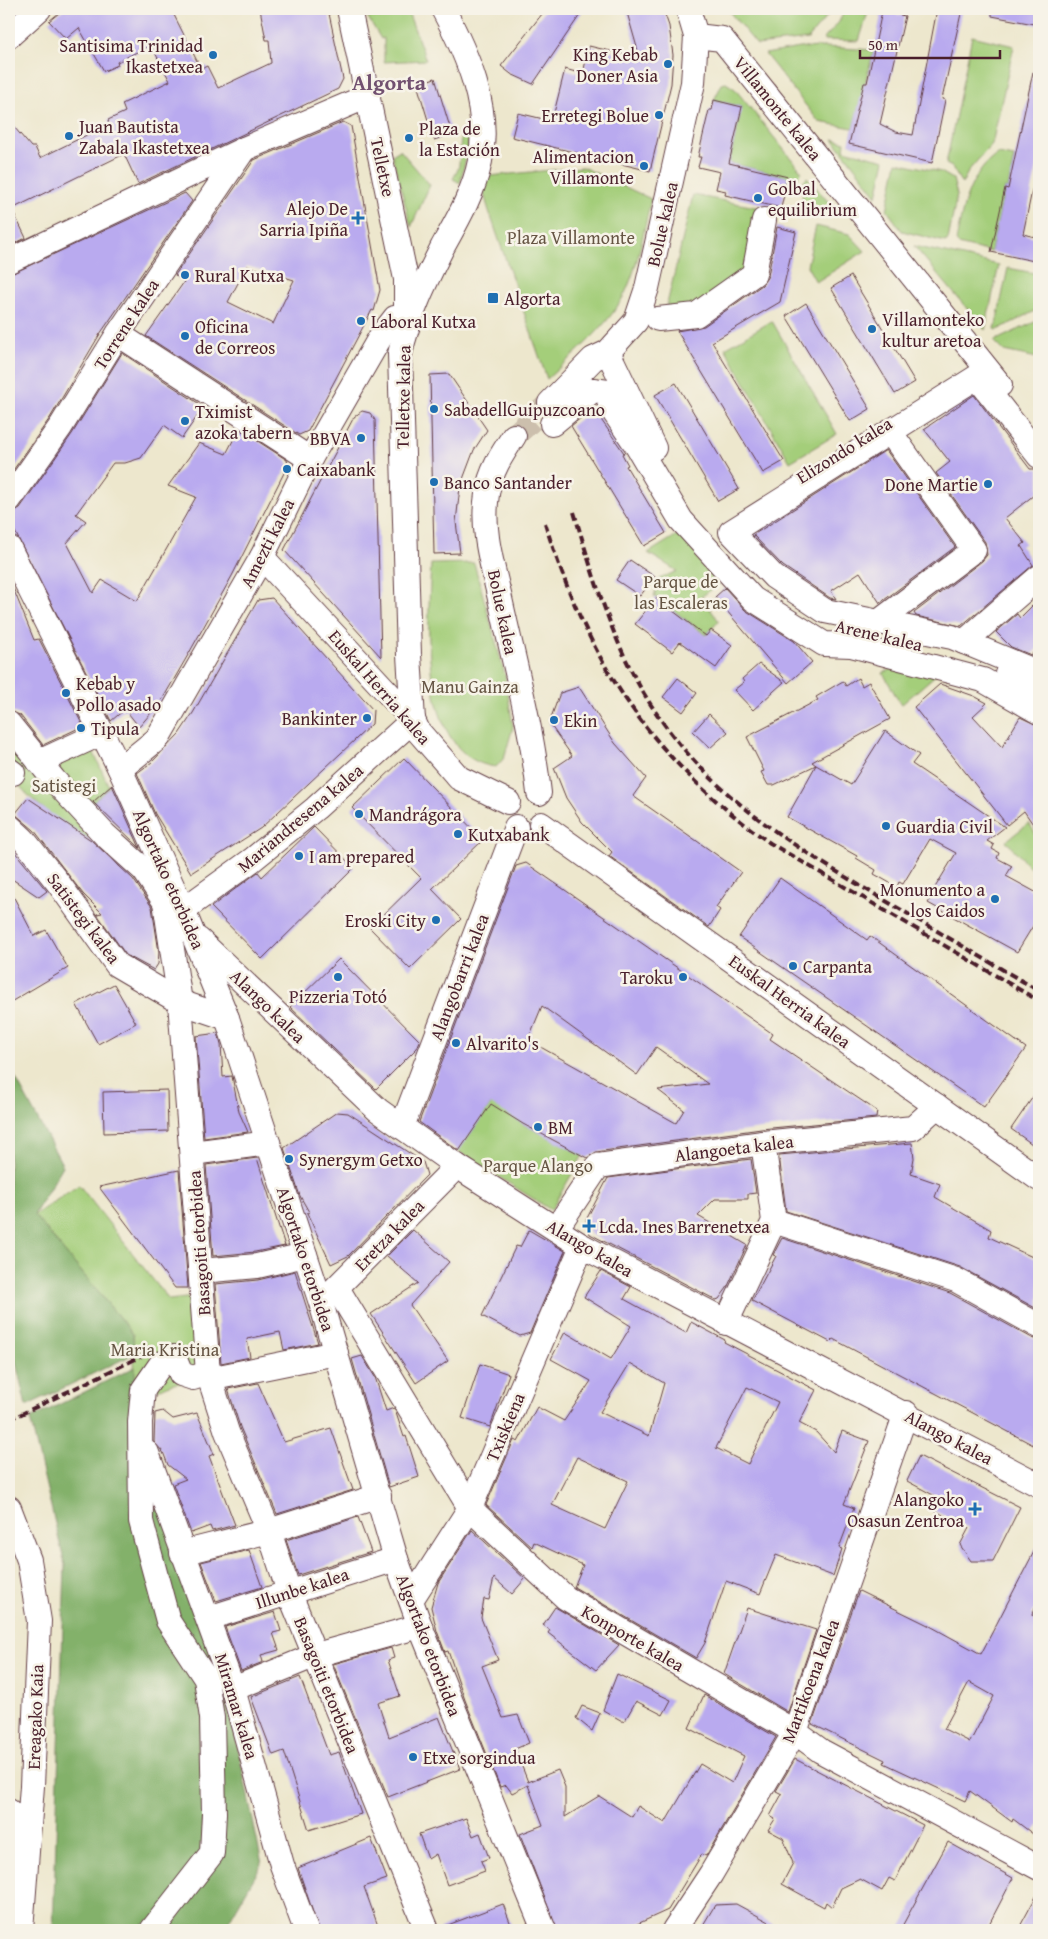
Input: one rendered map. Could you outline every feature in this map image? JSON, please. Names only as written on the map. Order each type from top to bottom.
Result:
[{"type":"street","points":[[9,36],[39,9]]},
{"type":"street","name":"Telletxe","points":[[349,9],[406,279],[406,326]]},
{"type":"street","name":"Telletxe kalea","points":[[413,720],[408,655],[400,354],[406,326],[469,196],[480,161],[483,125],[475,83],[464,49],[443,9]]},
{"type":"street","name":"Bolue kalea","points":[[688,9],[696,36],[693,83],[647,288],[636,321],[608,352],[593,359],[551,413],[593,390],[608,392],[610,406],[637,446],[680,520],[753,599],[824,644],[851,645],[983,680],[1039,712]]},
{"type":"street","points":[[696,36],[699,9]]},
{"type":"street","name":"Villamonte kalea","points":[[696,36],[722,39],[1039,433]]},
{"type":"street","points":[[9,261],[244,149],[368,96]]},
{"type":"street","name":"Torrene kalea","points":[[9,500],[62,426],[118,334],[244,149]]},
{"type":"street","points":[[658,319],[696,315],[754,274],[764,220]]},
{"type":"street","name":"Amezti kalea","points":[[120,769],[157,738],[262,557],[310,459],[380,336],[395,318],[406,326]]},
{"type":"street","points":[[118,334],[310,459]]},
{"type":"street","name":"Arene kalea","points":[[608,352],[657,455],[706,535],[769,592],[835,627],[915,643],[983,663],[1038,675]]},
{"type":"street","name":"Elizondo kalea","points":[[706,535],[983,365]]},
{"type":"street","points":[[1038,675],[952,638],[825,611],[774,577],[731,532],[977,377],[1039,456]]},
{"type":"street","points":[[876,623],[974,550],[890,432]]},
{"type":"street","name":"Bolue kalea","points":[[514,436],[491,475],[487,494],[485,529],[520,684],[536,765],[539,793]]},
{"type":"street","name":"Algortako etorbidea","points":[[9,548],[120,769],[184,910],[227,1018],[305,1255],[329,1295],[336,1353],[396,1559],[420,1626],[544,1930]]},
{"type":"street","name":"Euskal Herria kalea","points":[[262,557],[413,720],[418,731],[459,778],[508,802]]},
{"type":"street","points":[[964,642],[1039,578]]},
{"type":"street","name":"Mariandresena kalea","points":[[184,910],[252,860],[316,808],[413,720]]},
{"type":"street","name":"Basagoiti etorbidea","points":[[9,724],[39,762],[105,835],[144,870],[164,902],[180,1002],[208,1376],[227,1432],[269,1531],[289,1592],[426,1930]]},
{"type":"street","points":[[39,762],[102,733]]},
{"type":"street","points":[[524,791],[539,793],[546,812],[541,824],[529,830],[516,827],[507,813],[508,802],[518,793],[524,791]]},
{"type":"street","name":"Euskal Herria kalea","points":[[541,824],[1039,1179]]},
{"type":"street","name":"Satistegi kalea","points":[[9,826],[59,884],[116,965],[180,1002],[227,1018]]},
{"type":"street","name":"Alangobarri kalea","points":[[402,1127],[516,827]]},
{"type":"street","name":"Alango kalea","points":[[194,935],[378,1110],[457,1166],[582,1246],[1039,1485]]},
{"type":"street","name":"Alangoeta kalea","points":[[556,1229],[598,1166],[763,1143],[913,1128],[937,1106]]},
{"type":"street","points":[[192,1153],[268,1143]]},
{"type":"street","points":[[726,1323],[774,1221],[763,1143]]},
{"type":"street","name":"Eretza kalea","points":[[329,1295],[457,1166]]},
{"type":"street","points":[[774,1221],[956,1280],[1039,1326]]},
{"type":"street","name":"Txiskiena","points":[[411,1600],[470,1508],[582,1246]]},
{"type":"street","points":[[201,1271],[257,1266],[305,1255]]},
{"type":"street","name":"Konporte kalea","points":[[329,1295],[470,1508],[566,1598],[795,1732],[822,1751],[1039,1868]]},
{"type":"street","points":[[152,1930],[212,1853],[214,1813],[212,1718],[206,1679],[168,1620],[141,1521],[140,1422],[143,1390],[161,1364],[174,1357],[181,1374],[192,1378],[336,1353]]},
{"type":"street","name":"Martikoena kalea","points":[[674,1930],[711,1874],[795,1732],[906,1414]]},
{"type":"street","name":"Miramar kalea","points":[[140,1422],[148,1458],[182,1554],[209,1618],[233,1688],[282,1865],[306,1930]]},
{"type":"street","points":[[182,1554],[269,1531],[379,1496]]},
{"type":"street","name":"Ereagako Kaia","points":[[9,1508],[29,1560],[39,1622],[32,1786],[21,1930]]},
{"type":"street","name":"Illunbe kalea","points":[[209,1618],[396,1559]]},
{"type":"street","points":[[233,1688],[316,1656],[420,1626]]},
{"type":"street","points":[[9,1811],[14,1864],[9,1895]]},
{"type":"green space","points":[[368,9],[407,9],[426,60],[384,62],[384,38],[381,39],[364,11]]},
{"type":"green space","points":[[727,9],[833,9],[808,39],[757,45]]},
{"type":"green space","points":[[845,9],[869,9],[859,41],[823,40],[839,22]]},
{"type":"green space","points":[[972,36],[1014,46],[992,144],[969,170],[962,184],[952,167],[946,164]]},
{"type":"green space","points":[[825,47],[874,50],[853,128],[819,122],[765,54],[800,48]]},
{"type":"green space","points":[[726,83],[735,89],[802,172],[793,181],[787,181],[788,177],[729,163],[742,107],[714,100],[722,84]]},
{"type":"green space","points":[[469,122],[468,149],[460,183],[453,179],[459,166],[463,131]]},
{"type":"green space","points":[[833,139],[845,142],[844,150],[885,160],[877,196]]},
{"type":"green space","points":[[400,150],[430,185],[411,227],[392,155]]},
{"type":"green space","points":[[998,154],[1014,157],[1008,189],[1005,188],[991,252],[958,244],[956,241],[968,193],[980,172]]},
{"type":"green space","points":[[897,162],[941,172],[953,179],[957,195],[948,240],[945,242],[902,231],[887,210]]},
{"type":"green space","name":"Plaza Villamonte","points":[[583,167],[651,199],[641,246],[626,291],[601,327],[547,379],[479,177]]},
{"type":"green space","points":[[807,177],[831,205],[818,213],[799,210],[803,194],[800,185]]},
{"type":"green space","name":"Plaza Villamonte","points":[[693,195],[761,208],[745,285],[663,321]]},
{"type":"green space","points":[[816,226],[849,234],[865,251],[816,282],[807,266]]},
{"type":"green space","points":[[914,246],[999,265],[985,330]]},
{"type":"green space","points":[[1008,268],[1039,274],[1039,309],[997,330],[995,329]]},
{"type":"green space","points":[[1039,320],[1037,358],[1004,351],[994,341]]},
{"type":"green space","points":[[772,321],[837,434],[790,462],[725,348]]},
{"type":"green space","name":"Parque de las Escaleras","points":[[682,532],[719,584],[701,597],[719,621],[706,635],[654,596],[659,579],[677,571],[648,553]]},
{"type":"green space","name":"Manu Gainza","points":[[474,563],[505,675],[513,727],[504,758],[496,767],[470,758],[452,739],[440,714],[433,684],[429,651],[431,564]]},
{"type":"green space","points":[[901,665],[939,672],[901,705],[883,673]]},
{"type":"green space","name":"Satistegi","points":[[89,742],[109,787],[89,806],[89,839],[52,815],[27,795],[11,771],[9,758],[22,747],[47,759]]},
{"type":"green space","points":[[1029,823],[1039,840],[1039,877],[1006,841]]},
{"type":"green space","points":[[9,1066],[63,1166],[34,1215],[133,1334],[134,1354],[26,1406],[9,1332]]},
{"type":"green space","name":"Parque Alango","points":[[493,1101],[523,1124],[583,1155],[551,1210],[458,1151]]},
{"type":"green space","name":"Maria Kristina","points":[[79,1185],[169,1300],[194,1297],[198,1385],[177,1383],[158,1390],[135,1386],[133,1334],[34,1215]]},
{"type":"green space","points":[[135,1367],[135,1386],[228,1700],[262,1864],[224,1930],[53,1930],[65,1565],[30,1419]]},
{"type":"building","points":[[64,9],[171,9],[201,69],[207,66],[218,88],[271,63],[269,40],[266,40],[260,9],[328,9],[343,79],[338,89],[138,184],[124,154],[12,209],[26,238],[9,246],[9,121],[31,147],[35,147],[40,158],[109,124],[108,120],[125,112],[122,104],[170,81],[151,45],[117,62],[118,65],[104,71],[79,28],[66,39],[49,21]]},
{"type":"building","points":[[546,9],[584,9],[533,84],[511,74],[501,66]]},
{"type":"building","points":[[626,9],[663,9],[669,26],[673,55],[671,84],[650,171],[512,137],[518,113],[552,121],[565,69],[583,74],[589,46],[640,58]]},
{"type":"building","points":[[937,9],[962,9],[942,99],[945,100],[932,163],[849,144],[864,83],[867,83],[882,11],[905,16],[880,124],[896,132],[913,135]]},
{"type":"building","points":[[992,9],[1039,9],[1039,25],[992,16]]},
{"type":"building","points":[[1033,72],[1039,73],[1039,157],[1023,234],[1039,238],[1039,262],[991,252],[1005,188],[1008,189]]},
{"type":"building","points":[[435,78],[452,134],[434,140],[417,84]]},
{"type":"building","points":[[714,100],[742,107],[729,163],[788,177],[781,208],[725,195],[726,191],[716,189],[720,172],[698,167],[701,157],[698,157],[709,110],[712,110]]},
{"type":"building","points":[[343,122],[351,126],[380,290],[374,311],[372,310],[308,431],[299,435],[146,336],[184,282],[175,275],[254,160]],"holes":[[[247,266],[294,280],[273,324],[228,302]]]},
{"type":"building","points":[[185,193],[192,201],[100,334],[50,418],[9,476],[9,275]]},
{"type":"building","points":[[777,227],[796,232],[780,302],[712,342],[784,461],[763,473],[677,331],[704,326],[762,285],[768,276]]},
{"type":"building","points":[[851,276],[915,382],[895,394],[831,288]]},
{"type":"building","points":[[806,303],[870,409],[850,421],[786,316]]},
{"type":"building","points":[[122,353],[204,407],[182,438],[164,425],[141,458],[125,463],[113,463],[76,514],[86,521],[67,543],[93,593],[102,580],[137,601],[196,497],[168,486],[199,443],[226,454],[239,429],[287,460],[288,465],[232,576],[188,655],[162,700],[139,727],[125,709],[111,721],[9,520],[9,514],[20,508],[72,434]]},
{"type":"building","points":[[449,374],[487,430],[474,450],[460,487],[456,522],[460,553],[434,554],[430,375]]},
{"type":"building","points":[[676,383],[739,489],[718,501],[655,395]]},
{"type":"building","points":[[974,395],[1030,469],[1039,469],[1039,491],[1005,518],[1025,543],[1021,546],[1033,565],[961,626],[916,616],[914,613],[982,561],[987,555],[985,542],[936,473],[950,462],[924,429]]},
{"type":"building","points":[[593,408],[624,453],[622,454],[628,465],[626,466],[666,533],[644,546],[571,426]]},
{"type":"building","points":[[362,411],[370,413],[375,420],[381,657],[284,550],[354,417]]},
{"type":"building","points":[[886,450],[955,547],[880,603],[860,572],[831,591],[836,599],[830,598],[783,566],[753,535]]},
{"type":"building","points":[[630,560],[655,577],[640,596],[616,580]]},
{"type":"building","points":[[9,578],[34,640],[39,639],[83,726],[43,745],[20,715],[9,711]]},
{"type":"building","points":[[725,588],[745,610],[794,641],[812,662],[788,683],[715,597]]},
{"type":"building","points":[[272,598],[373,710],[372,724],[261,828],[191,873],[155,814],[137,773],[152,762],[179,734],[258,600]]},
{"type":"building","points":[[656,598],[706,636],[711,630],[732,645],[716,668],[680,642],[672,652],[635,624]]},
{"type":"building","points":[[1039,599],[1039,647],[1031,655],[1011,647],[996,632],[1017,614],[1020,618]]},
{"type":"building","points":[[759,664],[784,682],[753,710],[734,690],[744,682],[742,679]]},
{"type":"building","points":[[678,678],[697,693],[683,712],[663,697]]},
{"type":"building","points":[[858,678],[862,686],[869,682],[890,719],[812,762],[816,765],[774,785],[768,785],[761,772],[764,771],[747,737],[818,700],[816,697],[843,681],[846,686]]},
{"type":"building","points":[[940,684],[974,696],[987,703],[973,716],[1002,747],[1020,717],[1039,726],[1039,833],[1024,811],[1007,825],[914,707]]},
{"type":"building","points":[[579,687],[615,743],[646,778],[633,796],[741,872],[716,907],[720,910],[709,927],[609,856],[612,852],[582,822],[566,798],[554,768],[572,756],[549,723],[560,693]]},
{"type":"building","points":[[709,714],[728,732],[710,748],[693,732]]},
{"type":"building","points":[[885,731],[919,755],[912,764],[1005,827],[987,841],[994,845],[992,849],[999,853],[997,858],[1012,866],[1006,876],[1039,894],[1039,916],[1017,952],[928,903],[930,900],[928,899],[956,853],[930,839],[903,884],[899,882],[897,887],[874,874],[876,870],[856,858],[857,856],[787,817],[816,765],[851,785]]},
{"type":"building","points":[[404,758],[483,840],[432,889],[461,919],[410,969],[370,928],[421,878],[352,808]]},
{"type":"building","points":[[112,785],[140,848],[93,802]]},
{"type":"building","points":[[28,798],[91,840],[133,879],[152,907],[159,952],[158,964],[154,970],[126,955],[97,914],[102,913],[83,894],[34,830],[15,814]]},
{"type":"building","points":[[314,827],[354,868],[262,959],[211,907],[258,872],[262,877]]},
{"type":"building","points":[[9,845],[47,891],[39,897],[9,877]]},
{"type":"building","points":[[526,863],[773,1034],[770,1039],[877,1111],[876,1118],[761,1129],[596,1152],[587,1158],[523,1124],[491,1104],[459,1151],[419,1122],[516,866]],"holes":[[[542,1006],[637,1075],[656,1047],[708,1084],[658,1090],[684,1110],[676,1123],[528,1040]]]},
{"type":"building","points":[[780,878],[867,940],[870,936],[1026,1048],[984,1107],[739,937]]},
{"type":"building","points":[[9,888],[34,936],[46,930],[68,968],[9,1003]]},
{"type":"building","points":[[339,959],[420,1041],[417,1048],[376,1089],[290,1007]]},
{"type":"building","points":[[114,984],[136,1023],[98,1044],[76,1004]]},
{"type":"building","points":[[218,1033],[221,1044],[223,1077],[232,1076],[239,1112],[248,1132],[204,1138],[196,1036]]},
{"type":"building","points":[[1039,1088],[1039,1149],[1011,1129]]},
{"type":"building","points":[[167,1090],[168,1131],[104,1133],[103,1092]]},
{"type":"building","points":[[337,1112],[348,1113],[423,1162],[427,1175],[348,1256],[331,1264],[307,1213],[309,1212],[300,1196],[284,1148]]},
{"type":"building","points":[[912,1143],[914,1158],[911,1174],[940,1184],[935,1197],[991,1230],[989,1237],[1039,1260],[1039,1310],[960,1267],[786,1211],[779,1155]]},
{"type":"building","points":[[257,1158],[285,1246],[255,1252],[213,1256],[206,1165]]},
{"type":"building","points":[[751,1159],[756,1193],[748,1194],[748,1199],[715,1199],[698,1216],[747,1245],[727,1288],[719,1299],[716,1300],[590,1234],[586,1220],[608,1178]]},
{"type":"building","points":[[179,1170],[188,1288],[175,1288],[99,1187]]},
{"type":"building","points":[[413,1230],[449,1262],[410,1305],[448,1361],[416,1383],[371,1314],[418,1283],[387,1256]]},
{"type":"building","points":[[529,1230],[565,1251],[530,1333],[520,1336],[482,1316],[516,1246],[520,1247]]},
{"type":"building","points":[[782,1238],[950,1293],[1032,1338],[1039,1340],[1039,1448],[833,1339],[830,1342],[752,1301],[776,1256],[773,1255]]},
{"type":"building","points":[[295,1271],[318,1343],[284,1350],[280,1332],[247,1339],[250,1357],[221,1363],[215,1284],[258,1280]]},
{"type":"building","points":[[601,1271],[631,1287],[624,1299],[686,1333],[691,1322],[725,1340],[724,1342],[816,1390],[799,1423],[816,1432],[834,1452],[842,1431],[869,1441],[844,1504],[854,1508],[839,1548],[842,1549],[833,1576],[776,1555],[760,1594],[726,1581],[705,1643],[696,1658],[574,1587],[583,1565],[534,1542],[532,1547],[486,1505],[514,1440],[518,1442],[537,1407],[564,1421],[591,1381],[551,1359],[565,1332],[611,1359],[631,1326],[584,1297]],"holes":[[[630,1363],[664,1383],[649,1436],[600,1412]],[[747,1387],[778,1402],[748,1464],[716,1448]],[[577,1457],[628,1481],[605,1529],[552,1505]]]},
{"type":"building","points":[[362,1356],[375,1377],[386,1411],[394,1408],[395,1410],[404,1437],[406,1436],[419,1477],[389,1487],[352,1359]]},
{"type":"building","points":[[480,1364],[509,1374],[490,1427],[462,1418]]},
{"type":"building","points":[[258,1383],[284,1442],[331,1428],[353,1490],[277,1514],[240,1427],[228,1389]]},
{"type":"building","points":[[163,1411],[173,1419],[197,1413],[214,1454],[209,1456],[235,1525],[212,1531],[210,1526],[191,1533],[173,1484],[186,1479],[168,1465],[163,1452],[154,1442],[155,1413]]},
{"type":"building","name":"Alangoko Osasun Zentroa","points":[[919,1456],[1020,1507],[993,1561],[971,1561],[960,1545],[969,1528],[929,1508],[935,1496],[907,1481]]},
{"type":"building","points":[[358,1517],[371,1552],[298,1575],[286,1540]]},
{"type":"building","points":[[472,1530],[525,1579],[512,1594],[494,1578],[489,1600],[484,1599],[481,1618],[498,1660],[482,1666],[503,1718],[518,1715],[529,1743],[515,1749],[528,1782],[558,1770],[565,1787],[565,1817],[599,1796],[632,1817],[638,1806],[665,1823],[700,1764],[732,1783],[744,1756],[689,1728],[704,1695],[776,1737],[706,1856],[702,1854],[668,1910],[624,1930],[557,1930],[520,1834],[543,1825],[528,1785],[512,1793],[506,1785],[500,1787],[465,1700],[448,1651],[445,1652],[437,1631],[431,1607],[438,1583]]},
{"type":"building","points":[[1039,1542],[1039,1598],[1032,1615],[1039,1619],[1039,1826],[1033,1834],[1013,1819],[1012,1822],[970,1791],[965,1801],[884,1763],[885,1760],[812,1724],[859,1591],[981,1654]],"holes":[[[969,1682],[994,1696],[970,1742],[944,1729]]]},
{"type":"building","points":[[249,1550],[262,1587],[216,1601],[201,1562]]},
{"type":"building","points":[[555,1607],[619,1645],[596,1670],[548,1633],[550,1630],[543,1625]]},
{"type":"building","points":[[747,1608],[816,1630],[788,1712],[724,1674]]},
{"type":"building","points":[[275,1612],[281,1631],[273,1633],[279,1650],[261,1655],[263,1662],[241,1671],[225,1627]]},
{"type":"building","points":[[391,1648],[394,1658],[388,1660],[400,1696],[378,1703],[389,1737],[439,1717],[460,1769],[388,1797],[333,1664]]},
{"type":"building","points":[[617,1674],[671,1700],[663,1715],[636,1701],[624,1722],[603,1710]]},
{"type":"building","points":[[300,1677],[329,1755],[339,1752],[361,1814],[309,1830],[284,1751],[273,1755],[251,1697]]},
{"type":"building","points":[[582,1706],[600,1713],[592,1731],[576,1718]]},
{"type":"building","points":[[795,1759],[923,1825],[895,1881],[889,1878],[882,1891],[860,1879],[841,1888],[832,1907],[826,1902],[824,1907],[782,1884],[793,1863],[783,1838],[768,1830],[775,1819],[770,1816],[782,1794],[776,1791]]},
{"type":"building","points":[[466,1818],[473,1836],[480,1833],[489,1858],[481,1861],[485,1871],[447,1885],[436,1854],[428,1859],[419,1834]]},
{"type":"building","points":[[371,1838],[387,1879],[364,1887],[378,1926],[365,1930],[319,1930],[298,1868]]},
{"type":"building","points":[[948,1842],[1013,1878],[986,1930],[900,1930]]},
{"type":"building","points":[[1039,1891],[1039,1930],[1018,1930]]},
{"type":"building","points":[[503,1904],[513,1930],[440,1930],[440,1928]]},
{"type":"building","points":[[736,1904],[784,1930],[700,1930],[715,1905]]},
{"type":"tunnel","points":[[514,436],[550,403]]},
{"type":"railway","points":[[574,512],[610,622],[628,665],[662,721],[688,754],[747,810],[814,857],[1039,991]]},
{"type":"railway","points":[[545,523],[581,620],[603,663],[657,741],[690,777],[728,811],[770,843],[1039,1001]]},
{"type":"railway","points":[[9,1420],[154,1350]]},
{"type":"place","name":"Santisima Trinidad Ikastetxea","points":[[213,55]]},
{"type":"place","name":"King Kebab Doner Asia","points":[[668,64]]},
{"type":"place","name":"Erretegi Bolue","points":[[659,115]]},
{"type":"place","name":"Juan Bautista Zabala Ikastetxea","points":[[69,136]]},
{"type":"place","name":"Plaza de la Estación","points":[[409,138]]},
{"type":"place","name":"Alimentacion Villamonte","points":[[644,166]]},
{"type":"place","name":"Golbal equilibrium","points":[[758,198]]},
{"type":"place","name":"Alejo De Sarria Ipiña","points":[[358,218]]},
{"type":"place","name":"Rural Kutxa","points":[[185,275]]},
{"type":"place","name":"Algorta","points":[[493,298]]},
{"type":"place","name":"Laboral Kutxa","points":[[361,321]]},
{"type":"place","name":"Villamonteko kultur aretoa","points":[[872,329]]},
{"type":"place","name":"Oficina de Correos","points":[[185,336]]},
{"type":"place","name":"SabadellGuipuzcoano","points":[[434,409]]},
{"type":"place","name":"Tximist azoka tabern","points":[[185,421]]},
{"type":"place","name":"BBVA","points":[[361,438]]},
{"type":"place","name":"Caixabank","points":[[287,469]]},
{"type":"place","name":"Banco Santander","points":[[434,482]]},
{"type":"place","name":"Done Martie","points":[[988,484]]},
{"type":"place","name":"Kebab y Pollo asado","points":[[66,693]]},
{"type":"place","name":"Bankinter","points":[[367,718]]},
{"type":"place","name":"Ekin","points":[[554,720]]},
{"type":"place","name":"Tipula","points":[[81,728]]},
{"type":"place","name":"Mandrágora","points":[[359,814]]},
{"type":"place","name":"Guardia Civil","points":[[886,826]]},
{"type":"place","name":"Kutxabank","points":[[458,834]]},
{"type":"place","name":"I am prepared","points":[[299,856]]},
{"type":"place","name":"Monumento a los Caidos","points":[[995,899]]},
{"type":"place","name":"Eroski City","points":[[436,920]]},
{"type":"place","name":"Carpanta","points":[[793,966]]},
{"type":"place","name":"Pizzeria Totó","points":[[338,977]]},
{"type":"place","name":"Taroku","points":[[683,977]]},
{"type":"place","name":"Alvarito's","points":[[456,1043]]},
{"type":"place","name":"BM","points":[[538,1127]]},
{"type":"place","name":"Synergym Getxo","points":[[289,1159]]},
{"type":"place","name":"Lcda. Ines Barrenetxea","points":[[589,1226]]},
{"type":"place","name":"Alangoko Osasun Zentroa","points":[[975,1509]]},
{"type":"place","name":"Etxe sorgindua","points":[[413,1757]]},
{"type":"district","name":"Algorta","points":[[389,82]]}]
